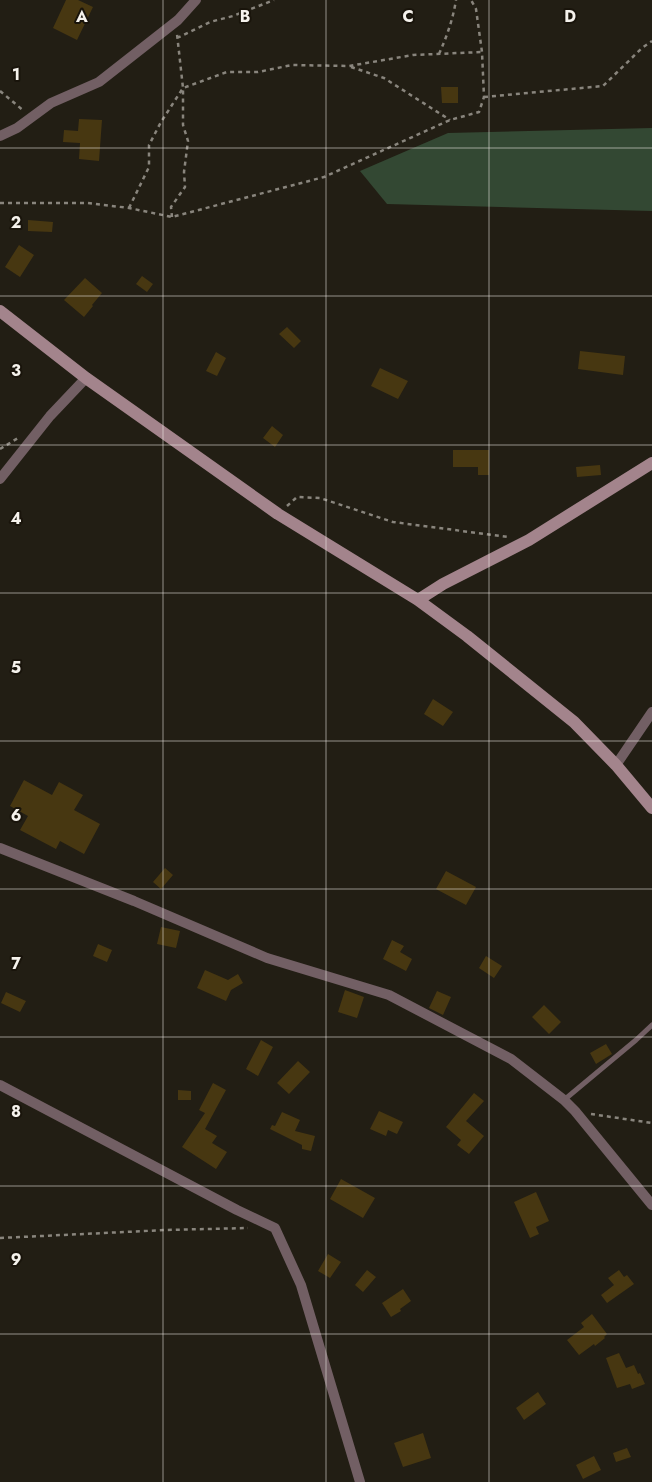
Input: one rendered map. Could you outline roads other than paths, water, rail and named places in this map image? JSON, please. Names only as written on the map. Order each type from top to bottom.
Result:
[{"type":"main road","points":[[0,311],[86,378],[278,514],[418,600],[467,636],[574,722],[616,765],[652,808]]},
{"type":"main road","points":[[418,600],[443,584],[529,540],[652,463]]},
{"type":"street","points":[[0,136],[17,128],[50,103],[99,82],[178,20],[196,0]]},
{"type":"street","points":[[0,479],[50,416],[86,378]]},
{"type":"street","points":[[616,765],[652,712]]},
{"type":"street","points":[[0,848],[134,901],[267,958],[389,995],[511,1059],[564,1100],[575,1111],[652,1205]]},
{"type":"street","points":[[0,1086],[275,1228],[301,1285],[360,1482]]},
{"type":"lane","points":[[564,1100],[652,1025]]}]
